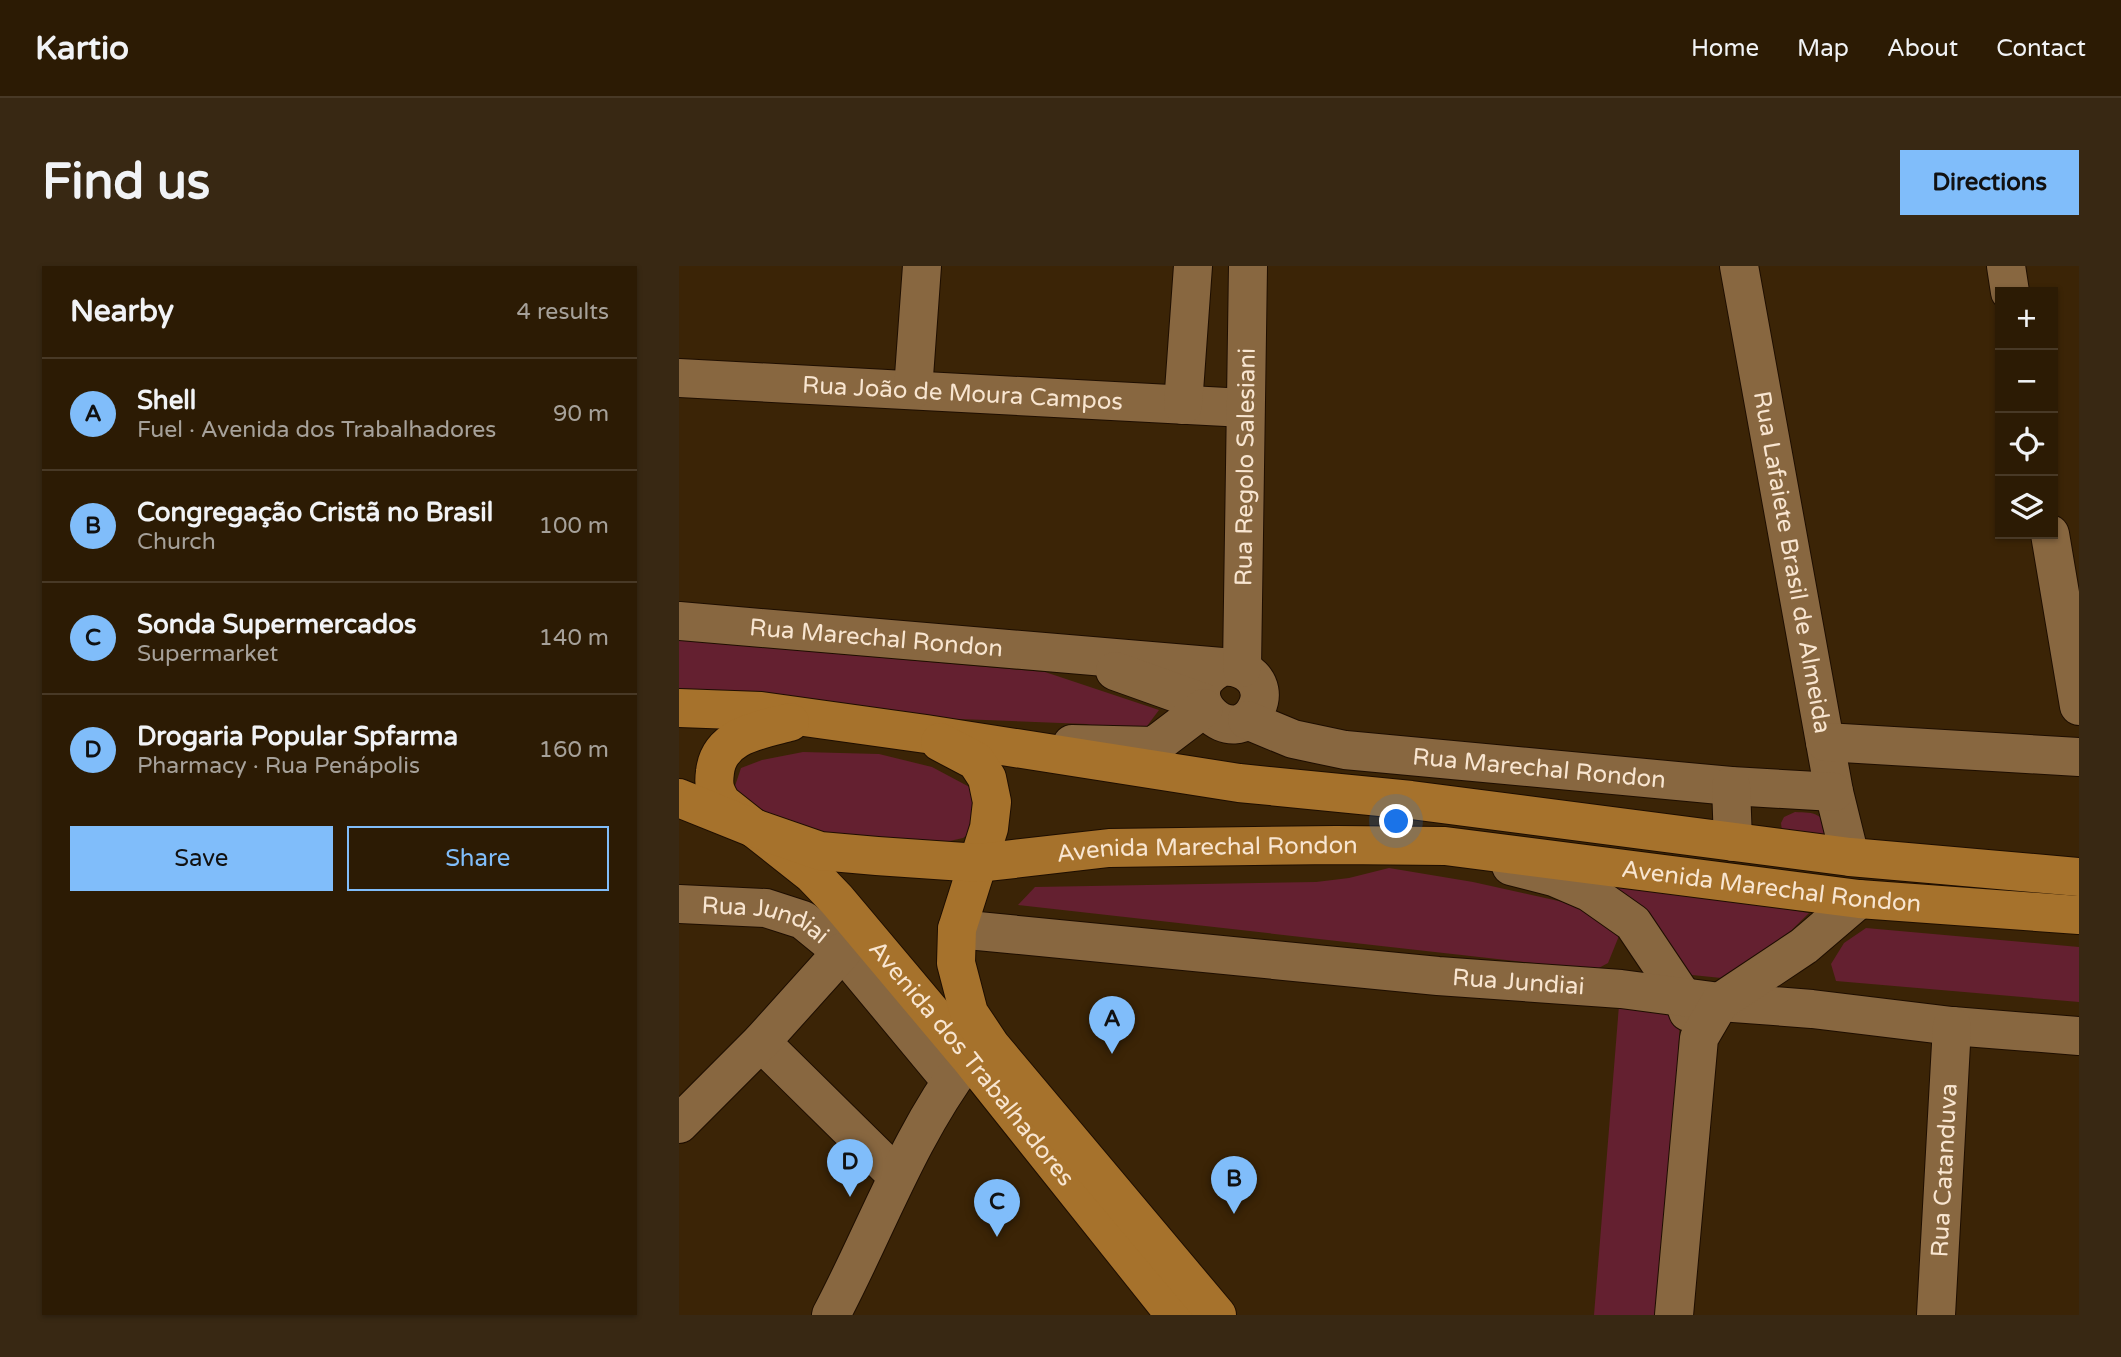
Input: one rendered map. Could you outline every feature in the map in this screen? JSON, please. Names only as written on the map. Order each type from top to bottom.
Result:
[{"type":"main road","name":"Avenida Marechal Rondon","points":[[679,708],[761,711],[1239,783],[1411,800],[1850,857],[2079,877]]},
{"type":"main road","points":[[751,827],[722,803],[713,788],[719,755],[727,744],[749,734],[809,718]]},
{"type":"main road","name":"Avenida dos Trabalhadores","points":[[926,734],[976,761],[987,778],[992,802],[989,828],[957,929],[956,963],[969,1013],[991,1046],[1217,1315]]},
{"type":"main road","name":"Avenida Marechal Rondon","points":[[679,798],[820,851],[979,863],[1109,848],[1445,846],[1860,899],[2079,915]]},
{"type":"main road","name":"Avenida dos Trabalhadores","points":[[751,827],[821,883],[960,1069],[1175,1315]]},
{"type":"street","points":[[913,390],[922,266]]},
{"type":"street","points":[[1183,405],[1193,266]]},
{"type":"street","name":"Rua Regolo Salesiani","points":[[1232,668],[1246,470],[1248,266]]},
{"type":"street","name":"Rua Lafaiete Brasil de Almeida","points":[[1739,266],[1834,792],[1850,857]]},
{"type":"street","points":[[2006,266],[2009,287]]},
{"type":"street","name":"Rua João de Moura Campos","points":[[679,378],[1245,408]]},
{"type":"street","points":[[2051,539],[2079,706]]},
{"type":"street","name":"Rua Marechal Rondon","points":[[679,621],[1074,655]]},
{"type":"street","points":[[1074,655],[1232,668],[1251,674],[1257,682],[1259,703],[1247,720],[1238,724],[1218,722],[1203,705],[1074,655]]},
{"type":"street","points":[[1203,705],[1201,693],[1207,677],[1232,668]]},
{"type":"street","points":[[1014,748],[1069,744],[1154,746],[1203,705]]},
{"type":"street","name":"Rua Marechal Rondon","points":[[1247,720],[1293,739],[1345,750],[1731,786],[1834,792]]},
{"type":"street","points":[[1825,742],[2079,757]]},
{"type":"street","points":[[1731,786],[1733,842]]},
{"type":"street","points":[[1445,846],[1554,877],[1588,892],[1633,923],[1682,996],[1699,1038]]},
{"type":"street","points":[[1674,1315],[1699,1038],[1720,1002],[1804,946],[1860,899]]},
{"type":"street","name":"Rua Jundiai","points":[[679,904],[766,908],[803,920],[842,952],[960,1069]]},
{"type":"street","points":[[1600,988],[1620,963],[1633,923]]},
{"type":"street","name":"Rua Jundiai","points":[[957,929],[1438,976],[1600,988],[1952,1026],[2079,1036]]},
{"type":"street","points":[[1804,946],[1804,978],[1812,1009]]},
{"type":"street","points":[[679,1124],[761,1042],[842,952]]},
{"type":"street","name":"Rua Catanduva","points":[[1935,1315],[1952,1026]]},
{"type":"street","points":[[761,1042],[897,1176]]},
{"type":"street","points":[[831,1315],[852,1297],[897,1176],[960,1069]]},
{"type":"shaded area","points":[[679,640],[1045,672],[1159,710],[1144,730],[1127,735],[1086,724],[959,719],[917,724],[679,699]]},
{"type":"shaded area","points":[[803,752],[879,754],[932,767],[977,791],[982,824],[963,838],[941,843],[811,836],[741,803],[735,786],[741,768],[762,760]]},
{"type":"shaded area","points":[[1795,812],[1817,815],[1824,821],[1828,834],[1783,839],[1781,823],[1784,817]]},
{"type":"shaded area","points":[[1389,868],[1473,882],[1563,902],[1598,916],[1621,931],[1608,963],[1595,970],[1018,905],[1035,887],[1316,882],[1349,878]]},
{"type":"shaded area","points":[[1606,881],[1809,913],[1741,980],[1692,975],[1611,895]]},
{"type":"shaded area","points":[[1866,928],[2079,947],[2079,1002],[1836,981],[1831,964],[1844,943]]},
{"type":"shaded area","points":[[1620,993],[1681,1005],[1662,1315],[1594,1315]]},
{"type":"place","name":"Shell","points":[[1112,1054]]},
{"type":"place","name":"Drogaria Popular Spfarma","points":[[850,1197]]},
{"type":"place","name":"Congregação Cristã no Brasil","points":[[1234,1214]]},
{"type":"place","name":"Sonda Supermercados","points":[[997,1237]]}]
